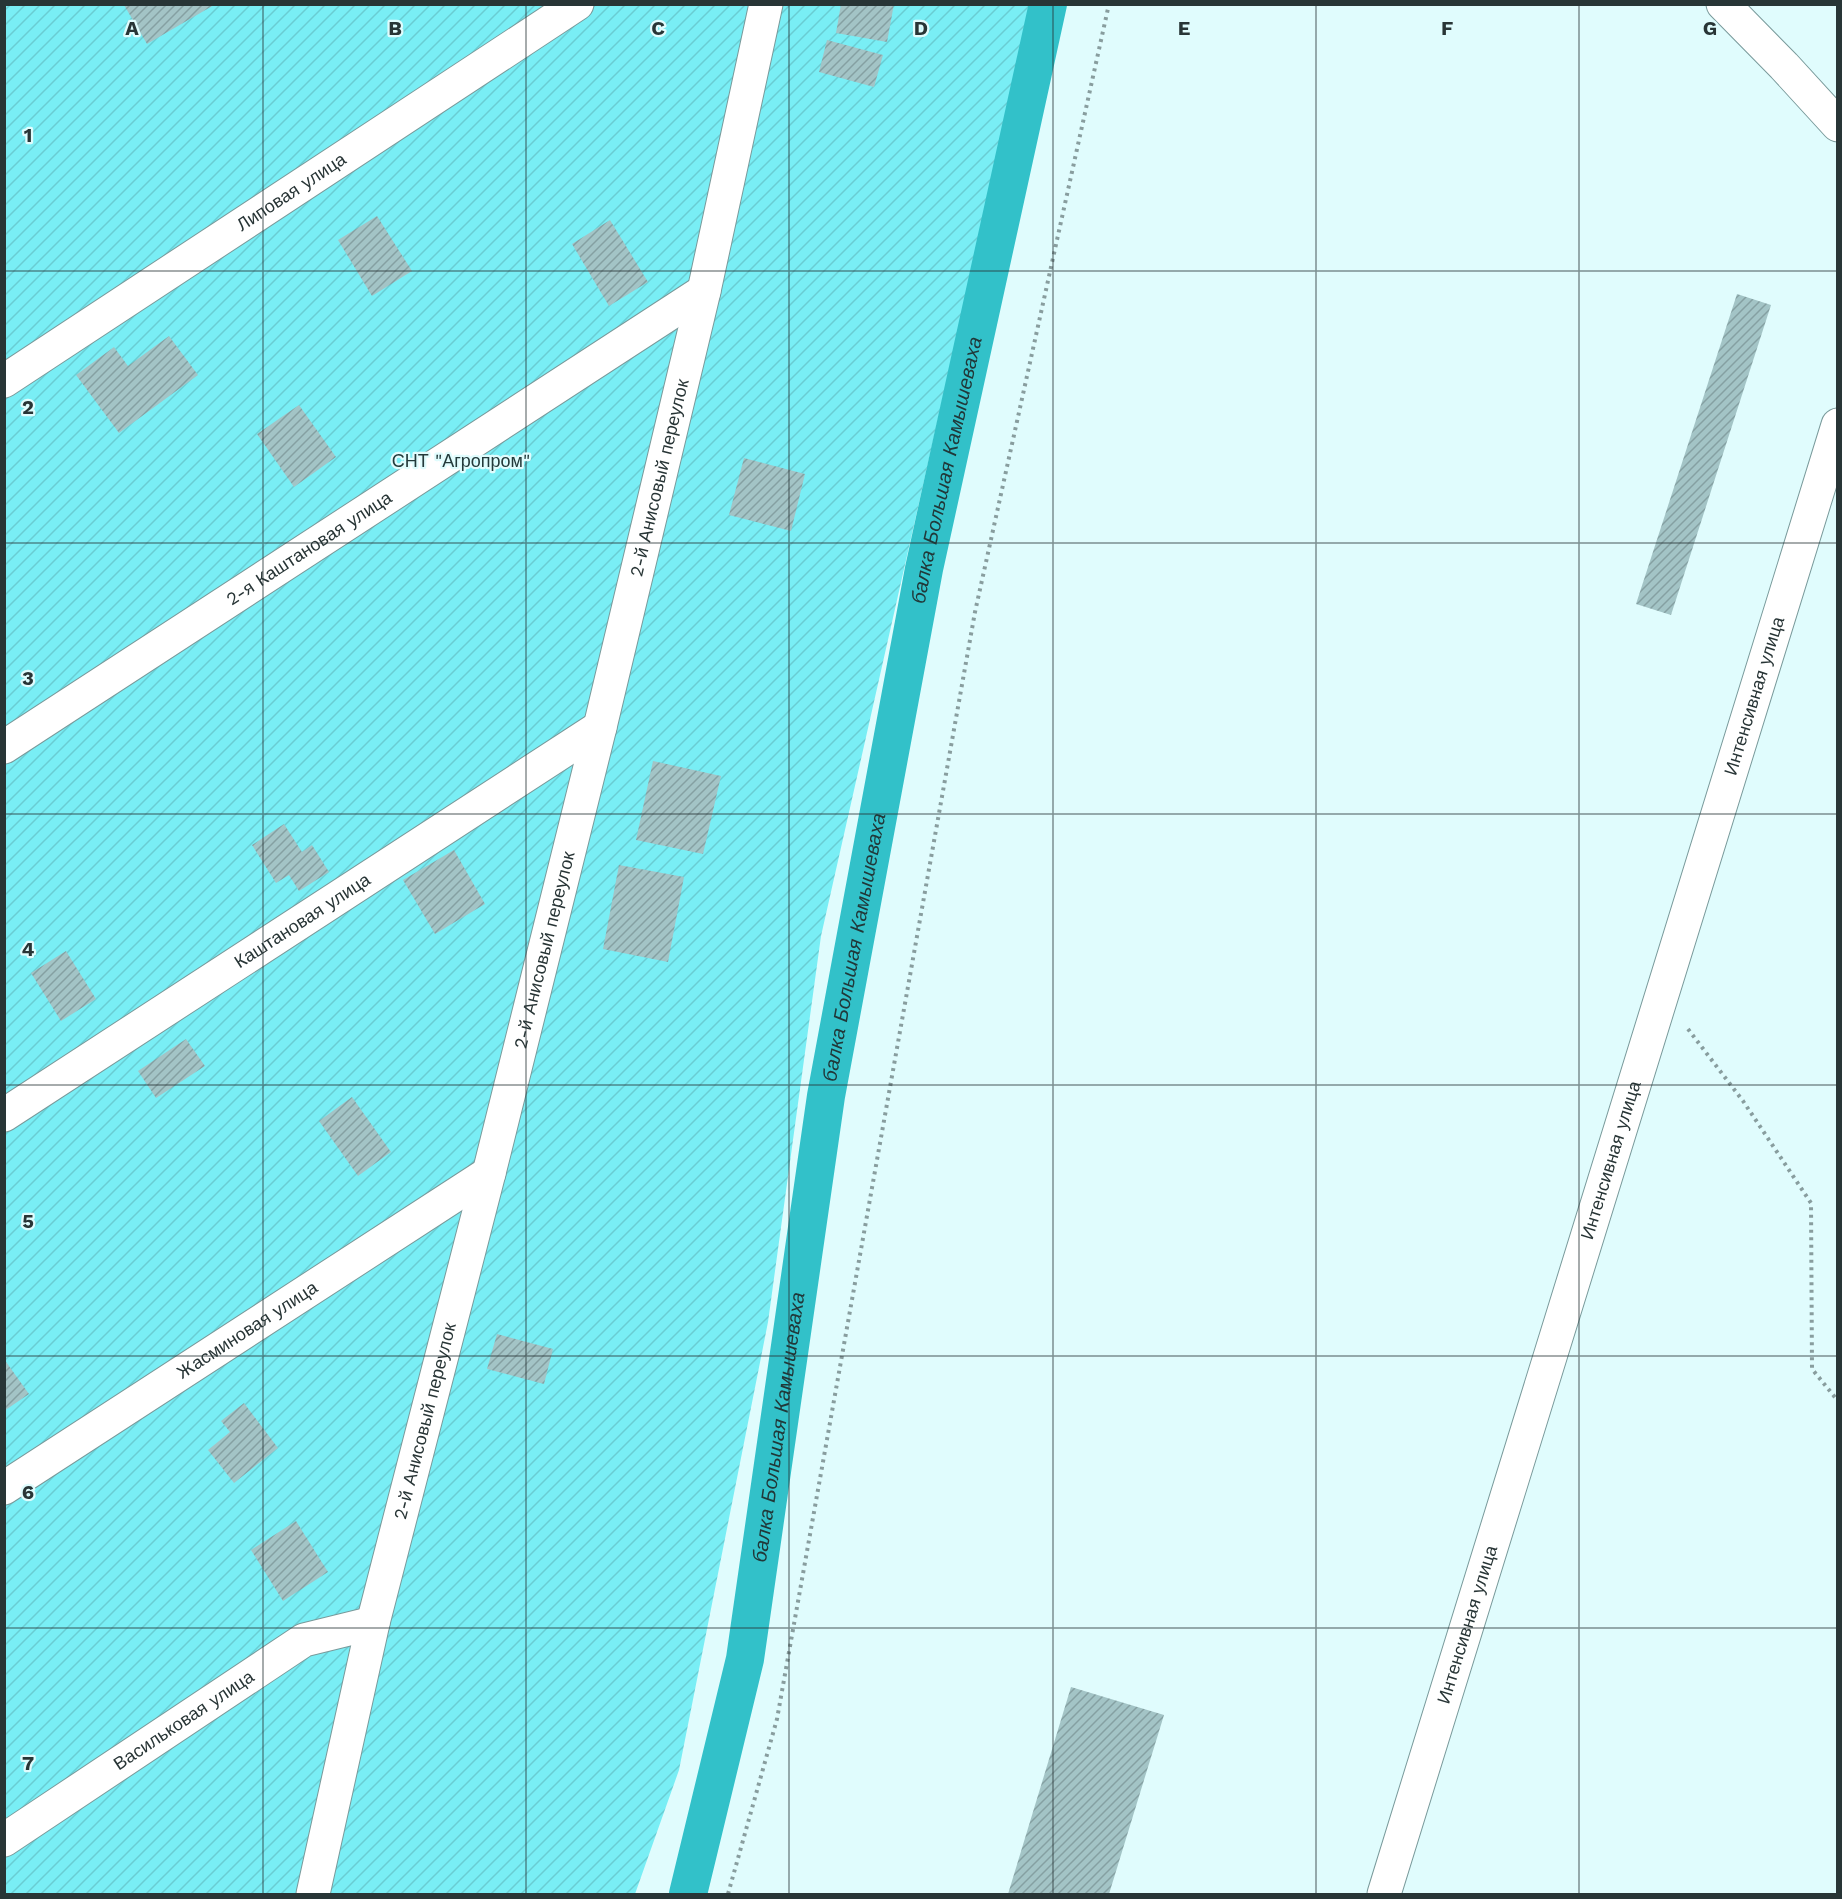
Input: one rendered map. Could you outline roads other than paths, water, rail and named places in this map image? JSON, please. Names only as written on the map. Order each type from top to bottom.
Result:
[{"type":"lane","name":"Липовая улица","points":[[4,381],[577,4]]},
{"type":"lane","name":"2-й Анисовый переулок","points":[[313,1894],[373,1623],[489,1173],[600,727],[704,291],[766,4]]},
{"type":"lane","points":[[1723,4],[1838,125]]},
{"type":"lane","name":"2-я Каштановая улица","points":[[4,747],[704,291]]},
{"type":"lane","name":"Интенсивная улица","points":[[1384,1894],[1838,425]]},
{"type":"lane","name":"Каштановая улица","points":[[4,1115],[600,727]]},
{"type":"lane","name":"Жасминовая улица","points":[[4,1488],[489,1173]]},
{"type":"lane","name":"Васильковая улица","points":[[4,1840],[304,1640],[373,1623]]},
{"type":"waterway","name":"балка Большая Камышеваха","points":[[688,1894],[745,1659],[826,1096],[924,569],[1048,4]]},
{"type":"park label","name":"СНТ \"Агропром\"","points":[[461,461]]}]
